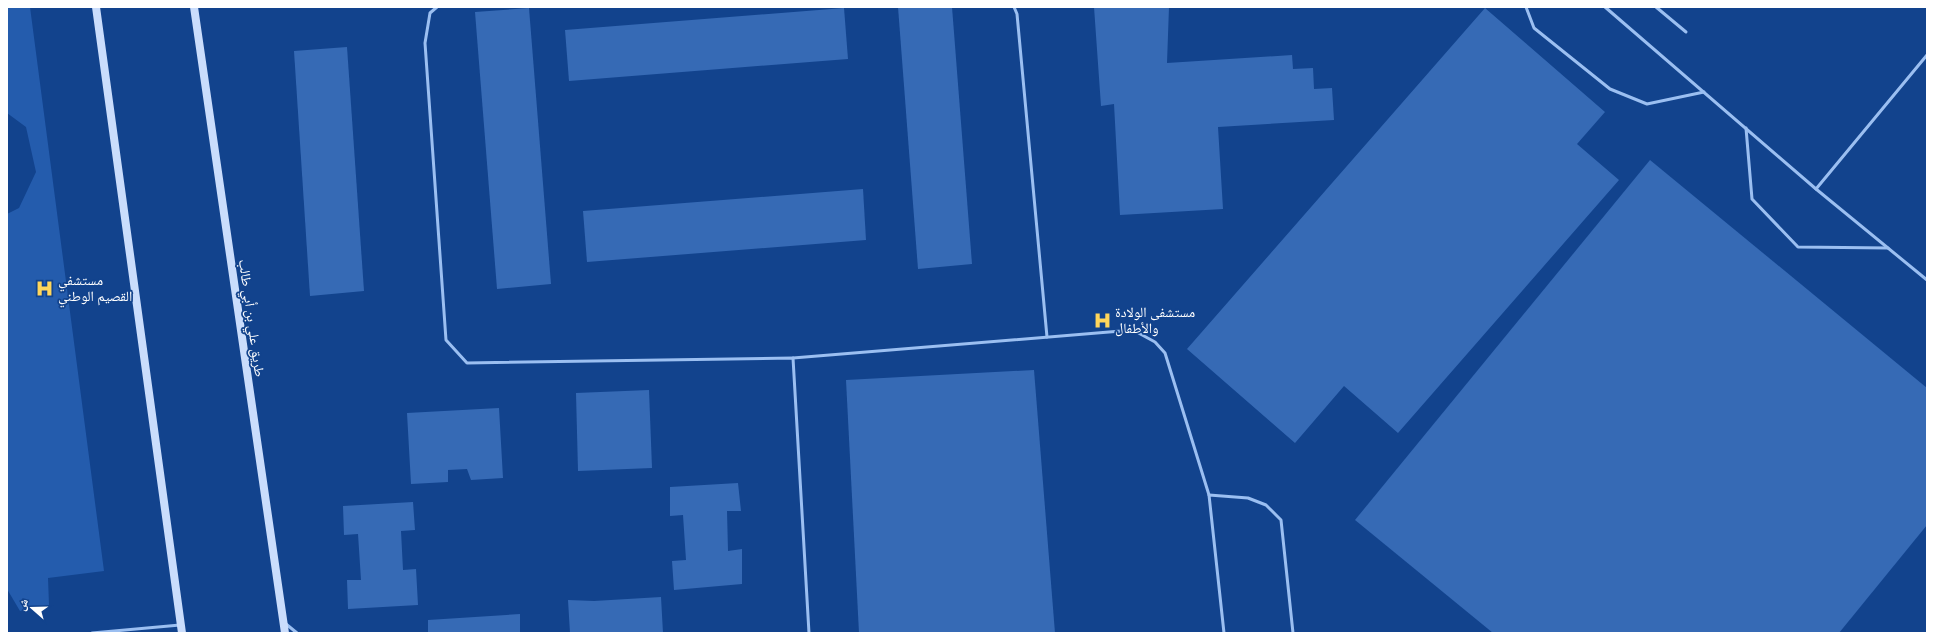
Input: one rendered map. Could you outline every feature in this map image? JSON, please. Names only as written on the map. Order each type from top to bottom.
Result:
[{"type":"main road","points":[[96,7],[181,629]]},
{"type":"main road","name":"طريق علي بن أبي طالب","points":[[194,7],[285,633]]},
{"type":"lane","points":[[437,7],[430,13],[425,44],[446,340],[455,352],[467,363],[793,358],[1133,330],[1155,342],[1165,353],[1208,496],[1224,633]]},
{"type":"lane","points":[[1014,7],[1017,14],[1047,337]]},
{"type":"lane","points":[[1526,7],[1534,28],[1610,89],[1647,104],[1704,92]]},
{"type":"lane","points":[[1606,7],[1816,188],[1927,280]]},
{"type":"lane","points":[[1656,7],[1686,32]]},
{"type":"lane","points":[[1816,188],[1927,55]]},
{"type":"lane","points":[[1746,128],[1752,199],[1798,247],[1889,248]]},
{"type":"lane","points":[[793,358],[809,633]]},
{"type":"lane","points":[[1208,496],[1248,498],[1266,505],[1281,520],[1293,633]]},
{"type":"lane","points":[[284,622],[297,633]]},
{"type":"lane","points":[[92,633],[181,629]]},
{"type":"shaded area","name":"مستشفي القصيم الوطني","points":[[7,7],[30,7],[104,571],[48,578],[49,605],[20,611],[7,589],[7,214],[19,208],[36,172],[26,127],[7,113]]},
{"type":"building","points":[[898,7],[952,7],[972,264],[918,269]]},
{"type":"building","points":[[1094,7],[1169,7],[1167,63],[1292,55],[1293,69],[1313,68],[1314,89],[1332,88],[1334,120],[1218,127],[1223,209],[1120,215],[1114,104],[1101,106]]},
{"type":"building","points":[[529,8],[551,284],[497,289],[475,12]]},
{"type":"building","points":[[844,8],[848,59],[569,81],[565,30]]},
{"type":"building","points":[[1485,8],[1605,112],[1577,144],[1619,180],[1398,433],[1344,386],[1295,443],[1187,349]]},
{"type":"building","points":[[347,47],[364,291],[310,296],[294,51]]},
{"type":"building","points":[[1650,160],[1927,388],[1927,525],[1839,633],[1493,633],[1355,520]]},
{"type":"building","points":[[863,189],[866,240],[587,262],[583,211]]},
{"type":"building","points":[[1034,370],[1055,633],[859,633],[846,380]]},
{"type":"building","points":[[649,390],[652,468],[578,471],[576,393]]},
{"type":"building","points":[[499,408],[503,478],[471,480],[467,469],[448,470],[448,482],[411,484],[407,413]]},
{"type":"building","points":[[738,483],[741,511],[727,511],[728,551],[742,549],[742,584],[674,590],[672,561],[686,560],[683,515],[670,516],[670,487]]},
{"type":"building","points":[[413,502],[415,530],[401,531],[403,570],[416,569],[418,605],[348,609],[347,580],[361,580],[358,534],[344,535],[343,506]]},
{"type":"building","points":[[661,597],[663,633],[570,633],[568,600],[594,601]]},
{"type":"building","points":[[520,614],[520,633],[428,633],[428,620]]},
{"type":"place","name":"مستشفي القصيم الوطني","points":[[45,288]]},
{"type":"place","name":"مستشفى الولادة والأطفال","points":[[1102,320]]}]
